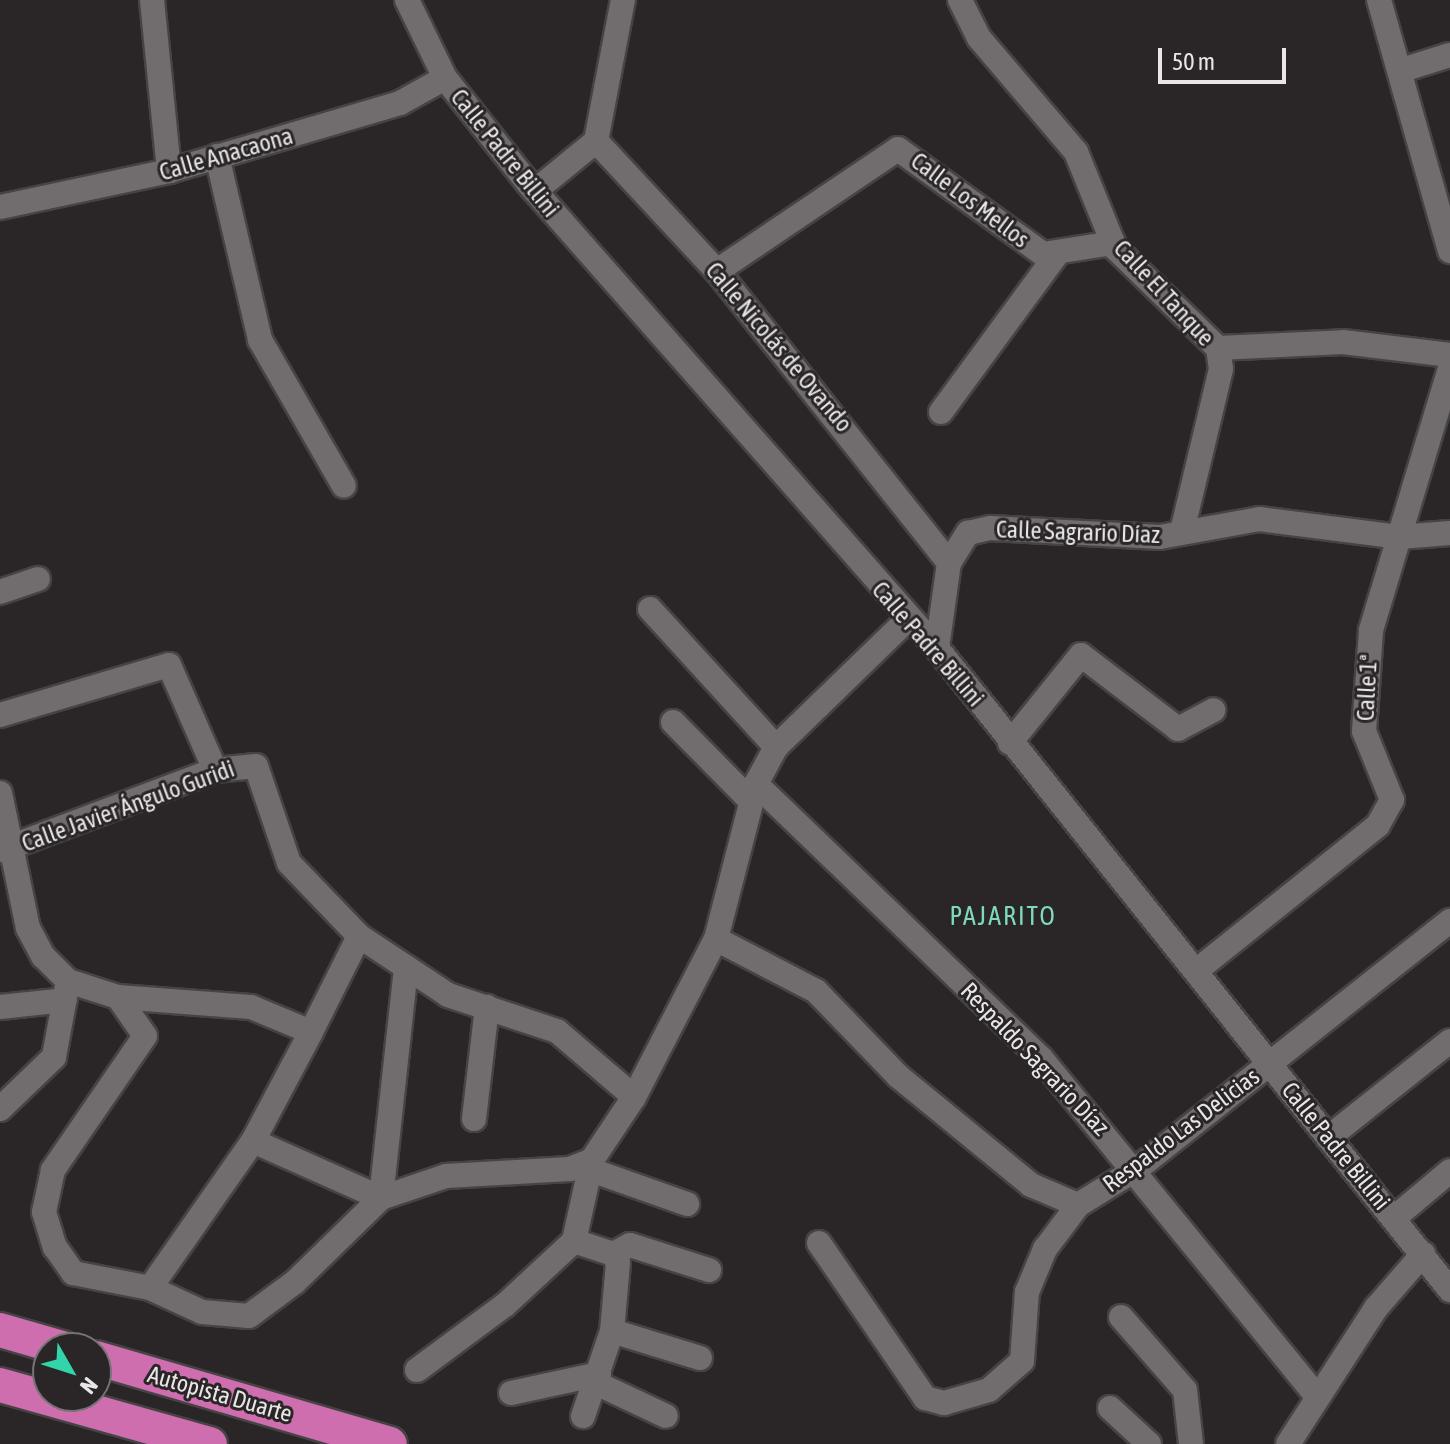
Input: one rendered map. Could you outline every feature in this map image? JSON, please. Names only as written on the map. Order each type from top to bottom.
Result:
[{"type":"highway","points":[[0,1330],[32,1339]]},
{"type":"highway","name":"Autopista Duarte","points":[[112,1363],[390,1444]]},
{"type":"highway","points":[[0,1385],[210,1444]]},
{"type":"street","points":[[152,0],[169,171]]},
{"type":"street","name":"Calle Padre Billini","points":[[407,0],[445,78],[535,191],[907,620],[937,648],[1450,1290]]},
{"type":"street","points":[[535,191],[596,141],[623,0]]},
{"type":"street","name":"Calle El Tanque","points":[[960,0],[979,38],[1076,152],[1113,243],[1218,348],[1221,369],[1182,532]]},
{"type":"street","points":[[1379,0],[1402,70],[1450,251]]},
{"type":"street","points":[[1402,70],[1450,55]]},
{"type":"street","name":"Calle Anacaona","points":[[0,207],[169,171],[400,103],[445,78]]},
{"type":"street","name":"Calle Nicolás de Ovando","points":[[596,141],[717,271],[949,563]]},
{"type":"street","name":"Calle Los Mellos","points":[[717,271],[898,149],[1055,257],[1113,243]]},
{"type":"street","points":[[217,156],[260,340],[344,486]]},
{"type":"street","points":[[941,412],[1055,257]]},
{"type":"street","points":[[1218,348],[1343,342],[1450,355]]},
{"type":"street","name":"Calle 1ª","points":[[1196,971],[1378,825],[1392,800],[1364,731],[1363,697],[1371,630],[1450,368]]},
{"type":"street","name":"Calle Sagrario Díaz","points":[[937,648],[949,563],[968,533],[990,528],[1182,532],[1259,519],[1399,537],[1450,533]]},
{"type":"street","points":[[0,592],[38,579]]},
{"type":"street","points":[[650,609],[776,747]]},
{"type":"street","points":[[417,1370],[505,1305],[574,1241],[591,1165],[634,1097],[716,939],[754,792],[776,747],[907,620]]},
{"type":"street","points":[[1010,743],[1081,655],[1178,729],[1213,710]]},
{"type":"street","points":[[0,715],[169,665],[215,770]]},
{"type":"street","name":"Respaldo Sagrario Díaz","points":[[673,722],[754,792],[1041,1058],[1138,1168],[1317,1396]]},
{"type":"street","name":"Calle Javier Ángulo Guridi","points":[[8,849],[215,770],[250,764],[262,770],[289,863],[359,936],[448,995],[557,1031],[634,1097]]},
{"type":"street","points":[[0,793],[8,849],[28,928],[67,991],[54,1057],[0,1109]]},
{"type":"street","name":"Respaldo Las Delicias","points":[[716,939],[816,991],[898,1076],[1031,1185],[1078,1205],[1138,1168],[1450,921]]},
{"type":"street","points":[[150,1288],[253,1141],[359,936]]},
{"type":"street","points":[[381,1198],[406,967]]},
{"type":"street","points":[[0,1007],[67,991],[251,1007],[311,1032]]},
{"type":"street","points":[[118,997],[145,1036],[53,1170],[44,1212],[73,1273],[150,1288],[202,1312],[249,1316],[295,1282],[381,1198],[446,1176],[570,1169],[591,1165],[687,1204]]},
{"type":"street","points":[[474,1119],[487,1007]]},
{"type":"street","points":[[1328,1138],[1450,1041]]},
{"type":"street","points":[[253,1141],[381,1198]]},
{"type":"street","points":[[1394,1218],[1450,1171]]},
{"type":"street","points":[[819,1243],[925,1398],[944,1403],[989,1390],[1022,1361],[1027,1292],[1045,1249],[1078,1205]]},
{"type":"street","points":[[574,1241],[613,1254],[630,1245],[709,1270]]},
{"type":"street","points":[[583,1416],[612,1331],[613,1254]]},
{"type":"street","points":[[1288,1444],[1317,1396],[1423,1254]]},
{"type":"street","points":[[1121,1317],[1185,1390],[1191,1444],[1172,1444]]},
{"type":"street","points":[[612,1331],[700,1358]]},
{"type":"street","points":[[511,1393],[597,1378],[666,1416]]},
{"type":"street","points":[[1110,1408],[1149,1444]]},
{"type":"district","name":"PAJARITO","points":[[1003,917]]}]
